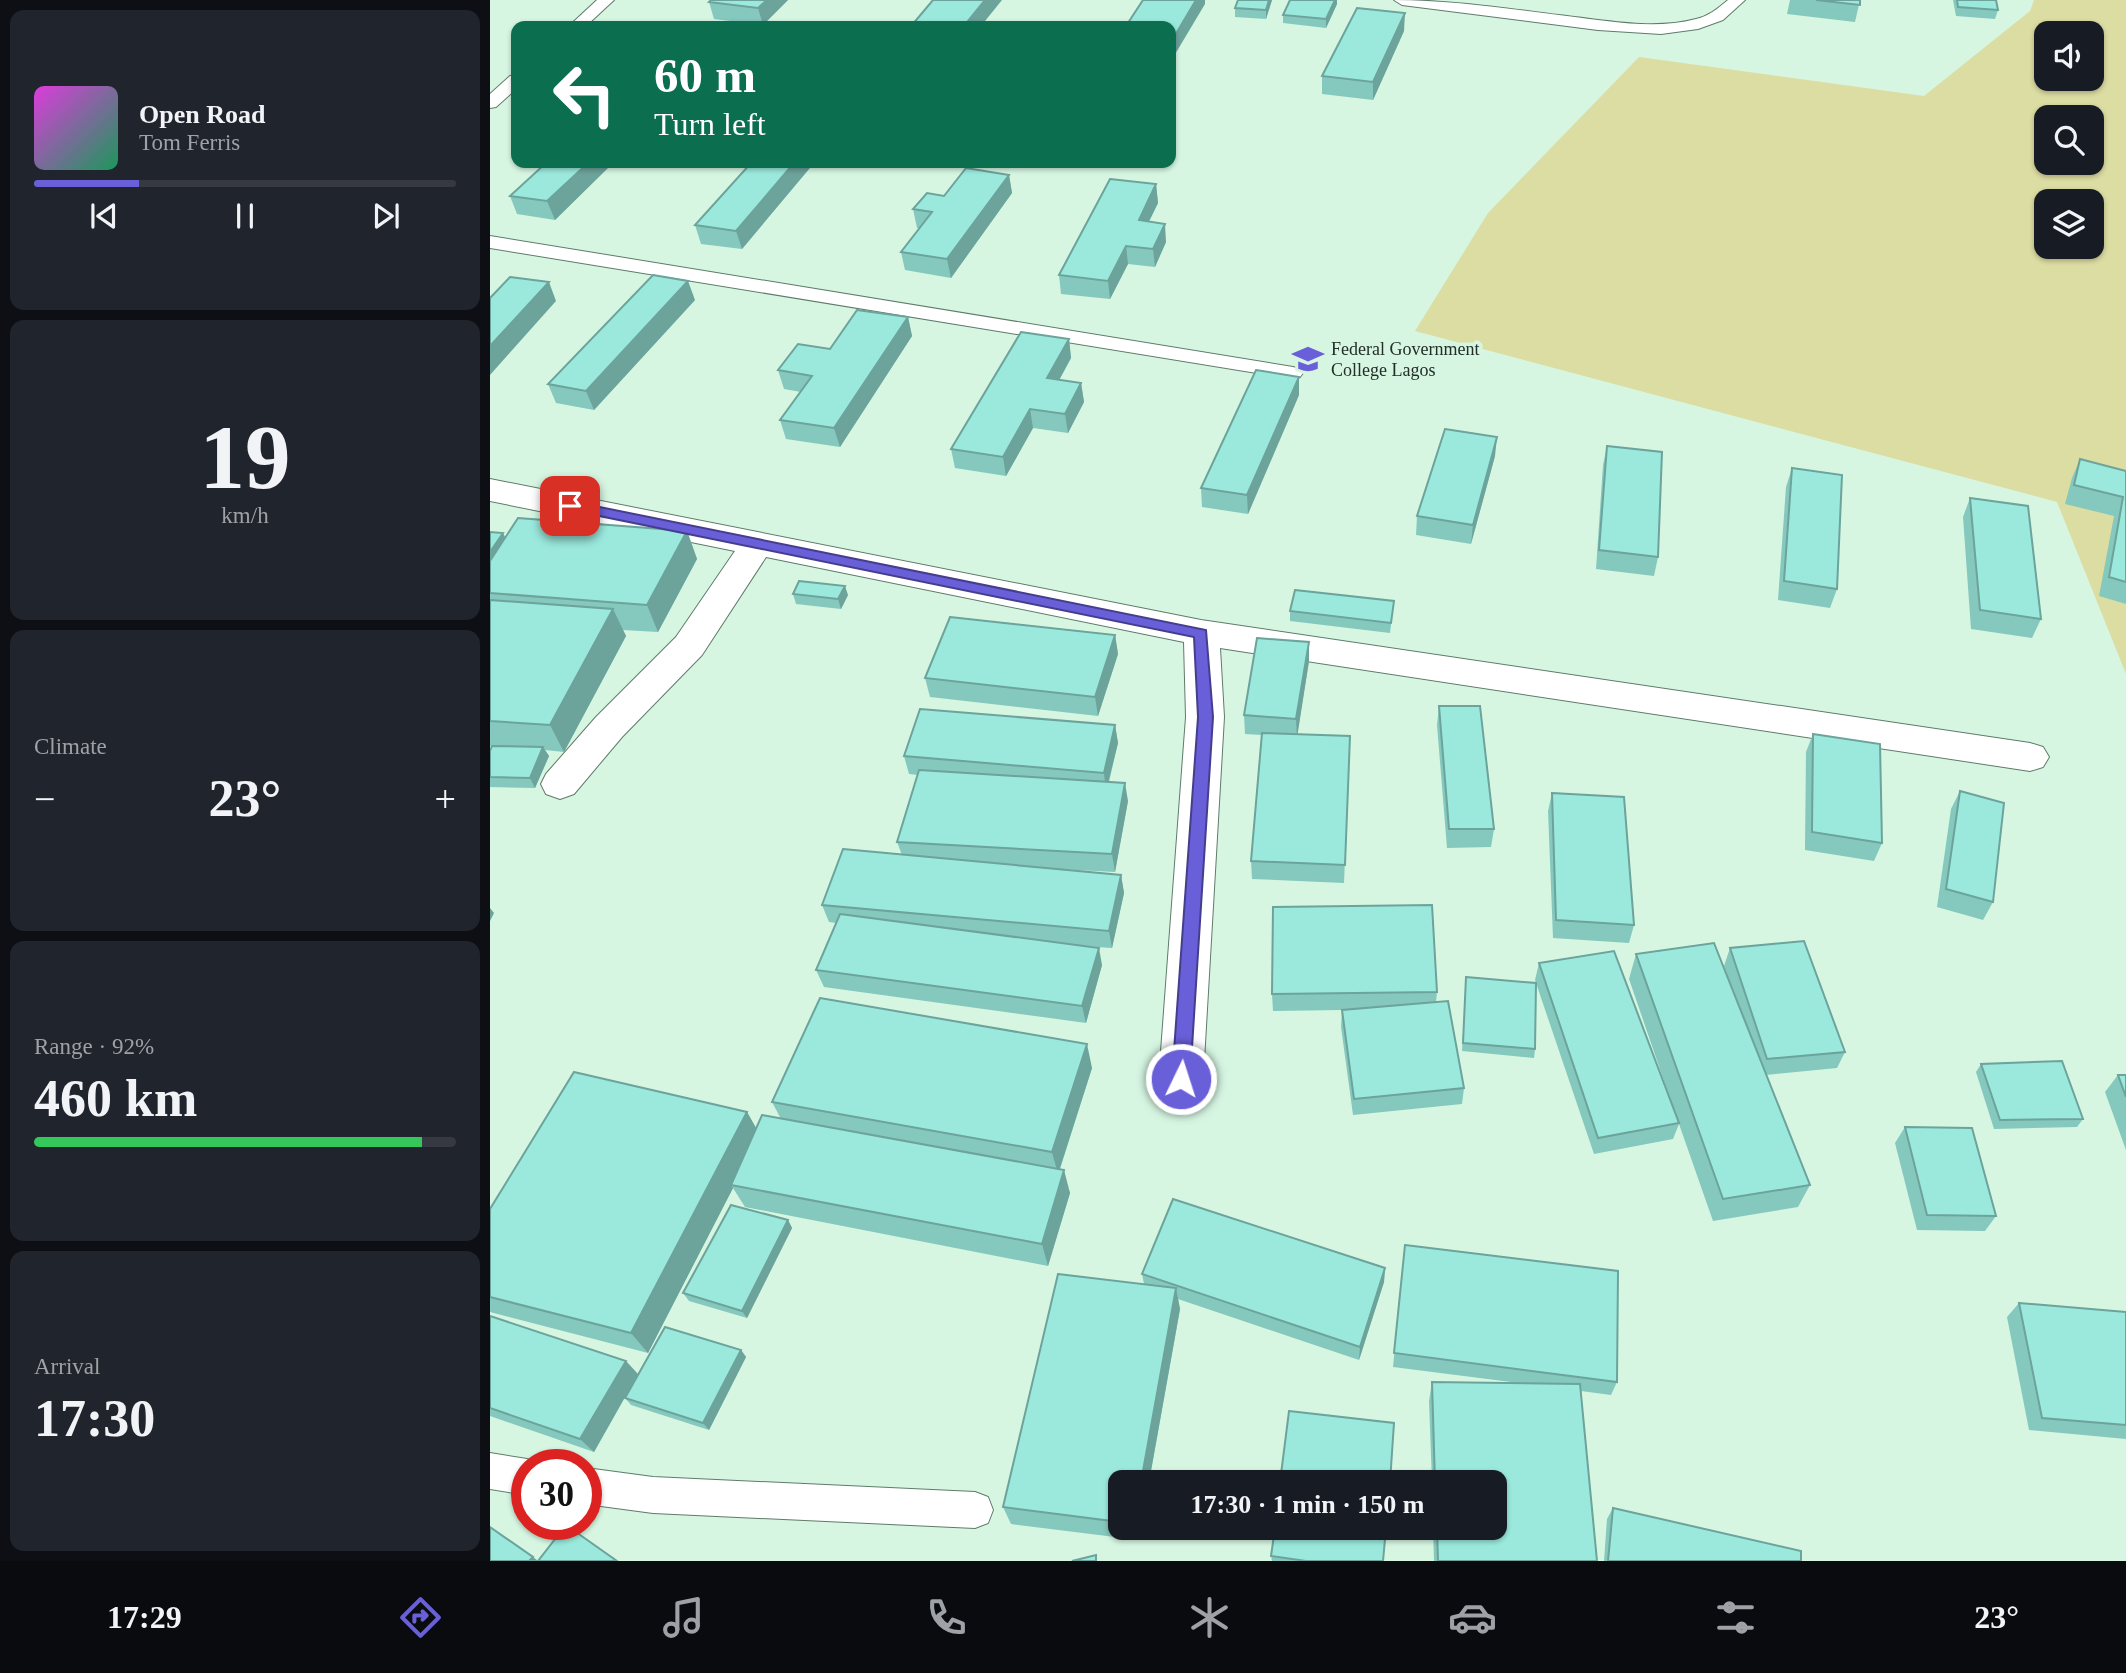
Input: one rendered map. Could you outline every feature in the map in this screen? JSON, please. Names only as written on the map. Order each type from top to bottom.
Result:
[{"type":"street","points":[[490,490],[1201,633],[2030,757]]},
{"type":"street","points":[[560,784],[609,727],[689,646],[757,544]]},
{"type":"street","points":[[1181,1079],[1205,717],[1201,633]]},
{"type":"lane","points":[[583,21],[606,0]]},
{"type":"lane","points":[[1402,0],[1598,25],[1661,29],[1698,24],[1717,17],[1737,0]]},
{"type":"lane","points":[[490,103],[511,84]]},
{"type":"lane","points":[[490,242],[1293,373]]},
{"type":"lane","points":[[490,1471],[511,1474]]},
{"type":"lane","points":[[602,1488],[653,1496],[975,1510]]},
{"type":"green space","points":[[2034,0],[2126,0],[2126,674],[2057,502],[1415,331],[1488,213],[1639,57],[1924,96],[2030,11]]},
{"type":"building","points":[[767,0],[758,8],[709,2]]},
{"type":"building","points":[[933,0],[985,0],[968,21],[915,21]]},
{"type":"building","points":[[1143,0],[1196,0],[1176,34],[1176,21],[1129,21]]},
{"type":"building","points":[[1238,0],[1269,0],[1266,10],[1235,8]]},
{"type":"building","points":[[1290,0],[1335,0],[1326,19],[1283,15]]},
{"type":"building","points":[[1816,0],[1860,0],[1860,5]]},
{"type":"building","points":[[1957,0],[1996,0],[1998,10],[1958,7]]},
{"type":"building","points":[[1357,8],[1405,13],[1373,82],[1322,76]]},
{"type":"building","points":[[541,168],[583,168],[547,201],[510,196]]},
{"type":"building","points":[[746,168],[790,168],[736,231],[695,225]]},
{"type":"building","points":[[966,168],[1009,175],[947,259],[901,252],[932,212],[913,209],[927,193],[944,196]]},
{"type":"building","points":[[1110,179],[1156,184],[1139,220],[1165,224],[1153,249],[1126,246],[1108,281],[1059,275]]},
{"type":"building","points":[[653,275],[688,281],[586,391],[548,384]]},
{"type":"building","points":[[510,277],[549,282],[490,346],[490,298]]},
{"type":"building","points":[[857,310],[908,317],[834,428],[780,420],[812,376],[778,370],[798,344],[830,349]]},
{"type":"building","points":[[1021,332],[1069,339],[1047,378],[1081,383],[1065,414],[1030,409],[1003,457],[951,449]]},
{"type":"building","points":[[1256,370],[1299,377],[1247,495],[1201,488]]},
{"type":"building","points":[[1445,429],[1497,437],[1473,525],[1417,516]]},
{"type":"building","points":[[1607,446],[1662,452],[1658,557],[1599,550]]},
{"type":"building","points":[[2080,459],[2126,471],[2126,582],[2109,577],[2123,497],[2074,485]]},
{"type":"building","points":[[1792,468],[1842,475],[1837,589],[1784,581]]},
{"type":"building","points":[[1970,498],[2028,506],[2041,619],[1980,610]]},
{"type":"building","points":[[518,518],[687,531],[647,605],[490,593],[490,561]]},
{"type":"building","points":[[490,532],[503,533],[490,552]]},
{"type":"building","points":[[799,581],[845,586],[838,599],[793,594]]},
{"type":"building","points":[[1295,590],[1394,601],[1391,623],[1290,611]]},
{"type":"building","points":[[490,600],[613,609],[550,725],[490,721]]},
{"type":"building","points":[[950,617],[1115,635],[1095,697],[925,678]]},
{"type":"building","points":[[1257,638],[1309,642],[1296,719],[1244,715]]},
{"type":"building","points":[[1439,706],[1480,706],[1494,829],[1449,829]]},
{"type":"building","points":[[920,709],[1115,725],[1104,773],[904,756]]},
{"type":"building","points":[[1262,733],[1350,736],[1345,865],[1251,861]]},
{"type":"building","points":[[1813,734],[1880,744],[1882,843],[1812,832]]},
{"type":"building","points":[[492,746],[543,747],[530,778],[490,777]]},
{"type":"building","points":[[919,770],[1125,783],[1112,854],[897,842]]},
{"type":"building","points":[[1960,791],[2004,803],[1993,902],[1946,889]]},
{"type":"building","points":[[1552,793],[1624,797],[1634,925],[1556,920]]},
{"type":"building","points":[[843,849],[1121,875],[1109,931],[822,905]]},
{"type":"building","points":[[1432,905],[1437,992],[1272,994],[1273,907]]},
{"type":"building","points":[[840,914],[1099,948],[1082,1006],[816,970]]},
{"type":"building","points":[[1804,941],[1845,1052],[1767,1059],[1730,948]]},
{"type":"building","points":[[1714,943],[1810,1185],[1723,1199],[1636,954]]},
{"type":"building","points":[[1614,951],[1679,1123],[1598,1138],[1539,963]]},
{"type":"building","points":[[1466,977],[1536,983],[1535,1049],[1463,1043]]},
{"type":"building","points":[[820,998],[1087,1044],[1052,1152],[772,1102]]},
{"type":"building","points":[[1448,1001],[1464,1088],[1354,1099],[1342,1010]]},
{"type":"building","points":[[2062,1061],[2083,1119],[2000,1120],[1981,1064]]},
{"type":"building","points":[[574,1072],[747,1112],[631,1333],[490,1297],[490,1209]]},
{"type":"building","points":[[2118,1075],[2126,1075],[2126,1097]]},
{"type":"building","points":[[762,1115],[1064,1170],[1042,1244],[731,1185]]},
{"type":"building","points":[[1905,1127],[1972,1128],[1996,1216],[1927,1215]]},
{"type":"building","points":[[1173,1199],[1385,1268],[1360,1347],[1142,1274]]},
{"type":"building","points":[[731,1205],[788,1220],[742,1311],[683,1293]]},
{"type":"building","points":[[1405,1245],[1618,1271],[1617,1382],[1394,1353]]},
{"type":"building","points":[[1058,1274],[1176,1288],[1143,1470],[1108,1470],[1108,1520],[1003,1507]]},
{"type":"building","points":[[2019,1303],[2126,1312],[2126,1425],[2042,1418]]},
{"type":"building","points":[[490,1316],[626,1361],[580,1439],[490,1408]]},
{"type":"building","points":[[665,1327],[741,1350],[703,1423],[625,1398]]},
{"type":"building","points":[[1432,1382],[1580,1384],[1597,1561],[1438,1561],[1437,1540],[1507,1540],[1507,1470],[1435,1470]]},
{"type":"building","points":[[1289,1411],[1394,1423],[1391,1470],[1282,1470]]},
{"type":"building","points":[[1613,1508],[1801,1551],[1801,1561],[1608,1561]]},
{"type":"building","points":[[490,1527],[533,1557],[529,1561],[490,1561]]},
{"type":"building","points":[[554,1540],[587,1540],[617,1561],[538,1561]]},
{"type":"building","points":[[1273,1540],[1385,1540],[1383,1561],[1306,1561],[1271,1556]]},
{"type":"building","points":[[1096,1555],[1096,1561],[1072,1561]]},
{"type":"place","name":"Federal Government College Lagos","points":[[1308,359]]},
{"type":"route","points":[[570,506],[1201,633],[1205,717],[1181,1079]]}]
